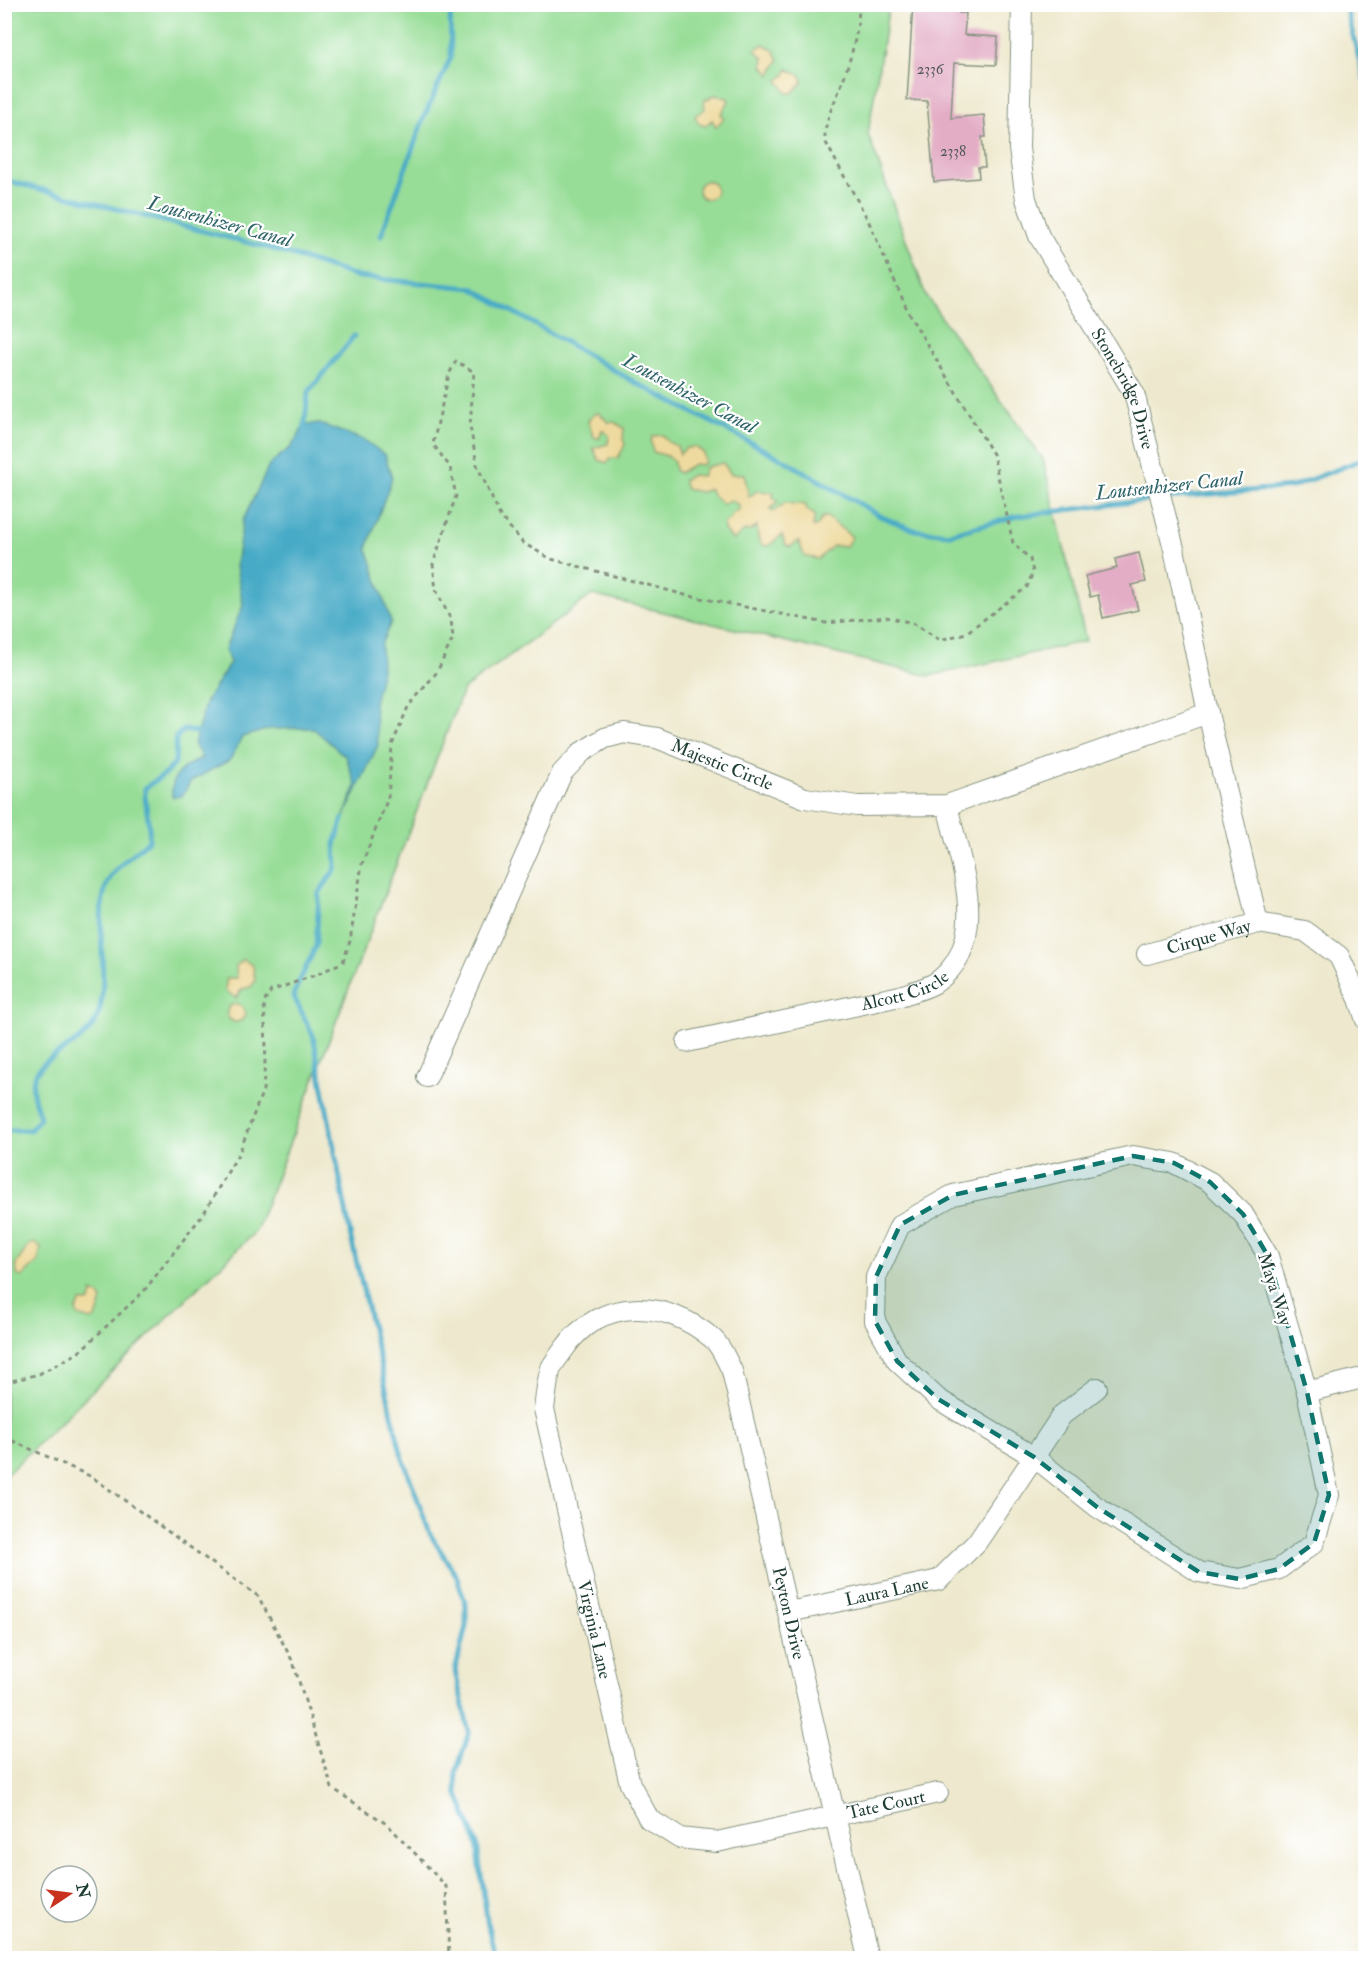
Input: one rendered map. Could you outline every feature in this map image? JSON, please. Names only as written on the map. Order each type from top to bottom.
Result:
[{"type":"street","name":"Stonebridge Drive","points":[[1022,4],[1019,149],[1026,199],[1039,236],[1134,393],[1174,549],[1208,713],[1258,924]]},
{"type":"street","name":"Majestic Circle","points":[[427,1077],[562,773],[582,752],[605,738],[624,733],[657,738],[805,798],[857,806],[947,805],[1208,713]]},
{"type":"street","name":"Alcott Circle","points":[[687,1042],[900,996],[934,984],[952,967],[966,940],[969,904],[947,805]]},
{"type":"street","name":"Cirque Way","points":[[1146,954],[1258,924],[1305,931],[1339,956],[1359,999],[1365,1020]]},
{"type":"street","name":"Maya Way","points":[[1133,1156],[1174,1163],[1210,1182],[1243,1214],[1268,1256],[1307,1392],[1329,1495],[1314,1543],[1279,1569],[1240,1579],[1199,1572],[1097,1507],[1034,1457],[938,1399],[897,1361],[875,1321],[876,1277],[900,1225],[953,1195],[1133,1156]]},
{"type":"street","name":"Peyton Drive","points":[[653,1308],[685,1320],[715,1340],[732,1371],[868,1959]]},
{"type":"street","name":"Virginia Lane","points":[[653,1308],[624,1309],[595,1319],[573,1337],[552,1368],[544,1409],[630,1785],[649,1819],[679,1838],[717,1842],[835,1816]]},
{"type":"street","points":[[1307,1392],[1365,1377]]},
{"type":"street","name":"Laura Lane","points":[[789,1611],[939,1580],[977,1542],[1062,1415],[1097,1388]]},
{"type":"street","name":"Tate Court","points":[[835,1816],[938,1793]]},
{"type":"path","points":[[4,1383],[39,1374],[78,1353],[144,1291],[204,1213],[240,1151],[263,1090],[266,1047],[264,1002],[271,991],[343,962],[350,941],[362,864],[388,798],[392,745],[408,707],[437,672],[453,638],[451,620],[436,590],[433,564],[456,496],[450,467],[433,444],[449,374],[456,361],[474,372],[470,426],[477,465],[500,516],[523,543],[551,559],[685,596],[826,623],[886,617],[912,623],[940,640],[966,633],[1027,587],[1033,572],[1030,559],[1013,543],[993,454],[910,316],[868,220],[825,141],[825,129],[843,82],[859,25],[860,4]]},
{"type":"path","points":[[4,1437],[92,1477],[258,1596],[293,1662],[332,1788],[388,1825],[446,1886],[449,1959]]},
{"type":"highlighted area","points":[[1133,1156],[1174,1163],[1210,1182],[1243,1214],[1268,1256],[1307,1392],[1329,1495],[1314,1543],[1279,1569],[1240,1579],[1199,1572],[1097,1507],[1034,1457],[938,1399],[897,1361],[875,1321],[876,1277],[900,1225],[953,1195]]},
{"type":"green space","points":[[5,5],[889,5],[868,134],[926,296],[1043,459],[1086,641],[930,676],[592,595],[463,690],[256,1231],[5,1476]]},
{"type":"sand","points":[[763,44],[773,49],[779,60],[770,75],[763,66],[764,58],[755,50]]},
{"type":"sand","points":[[788,69],[801,76],[803,82],[792,93],[787,93],[778,80]]},
{"type":"sand","points":[[714,95],[727,98],[729,101],[721,114],[724,118],[716,127],[712,120],[705,126],[699,124],[695,116],[705,109],[704,101]]},
{"type":"sand","points":[[707,181],[713,184],[716,190],[713,196],[707,199],[701,196],[698,190],[701,184]]},
{"type":"sand","points":[[599,413],[608,422],[614,422],[624,428],[625,445],[618,458],[611,458],[607,463],[599,460],[593,448],[608,444],[609,435],[602,430],[599,439],[594,437],[588,421],[594,414]]},
{"type":"sand","points":[[663,435],[668,442],[677,446],[680,454],[686,448],[695,447],[703,452],[705,461],[702,465],[694,464],[679,473],[675,470],[674,462],[667,456],[653,452],[651,441],[653,436]]},
{"type":"sand","points":[[723,463],[731,474],[744,474],[749,497],[757,491],[773,492],[773,497],[778,502],[770,509],[773,512],[785,503],[806,505],[807,510],[815,515],[813,527],[817,526],[823,517],[827,517],[852,537],[846,546],[833,546],[818,559],[804,556],[799,541],[790,547],[785,544],[782,535],[768,546],[762,545],[758,538],[757,526],[750,531],[746,530],[733,540],[724,530],[724,523],[731,518],[732,513],[739,510],[739,505],[730,500],[723,504],[712,495],[710,489],[701,492],[686,489],[683,480],[692,475],[702,476],[706,467]]},
{"type":"sand","points":[[243,959],[253,966],[255,981],[251,987],[242,989],[236,998],[225,990],[227,978],[237,978],[236,966]]},
{"type":"sand","points":[[232,1004],[240,1004],[245,1009],[243,1020],[232,1022],[227,1017],[227,1009]]},
{"type":"sand","points":[[34,1243],[41,1248],[38,1262],[22,1277],[17,1275],[16,1264],[29,1245]]},
{"type":"sand","points":[[92,1292],[99,1295],[102,1300],[96,1318],[90,1320],[78,1316],[76,1310],[81,1302],[90,1302]]},
{"type":"water","points":[[317,423],[364,440],[385,455],[392,478],[367,548],[391,622],[381,645],[382,670],[374,703],[378,745],[343,819],[356,786],[346,757],[313,728],[270,729],[242,737],[230,760],[191,781],[182,796],[172,797],[173,782],[176,777],[189,764],[202,758],[194,744],[206,701],[230,663],[225,649],[243,605],[236,566],[243,520],[270,464],[291,447],[304,426]]},
{"type":"building","points":[[913,4],[960,4],[959,13],[966,13],[964,35],[998,37],[996,65],[954,63],[951,118],[984,115],[986,137],[982,137],[985,167],[978,167],[979,178],[934,182],[927,101],[907,100]]},
{"type":"building","points":[[1139,553],[1146,582],[1132,585],[1138,610],[1103,618],[1098,595],[1090,597],[1085,576],[1117,568],[1115,559]]},
{"type":"waterway","points":[[381,236],[424,117],[451,57],[450,4]]},
{"type":"waterway","points":[[1345,4],[1366,86]]},
{"type":"waterway","name":"Loutsenhizer Canal","points":[[4,180],[273,249],[359,277],[472,288],[636,383],[784,460],[882,517],[915,530],[949,534],[1018,516],[1156,499]]},
{"type":"waterway","points":[[304,432],[308,393],[354,336]]},
{"type":"waterway","name":"Loutsenhizer Canal","points":[[1166,498],[1292,487],[1366,458]]},
{"type":"waterway","points":[[4,1130],[30,1130],[40,1118],[33,1092],[34,1079],[39,1069],[80,1039],[96,1020],[103,985],[101,925],[105,889],[116,870],[149,840],[145,788],[166,773],[175,763],[176,737],[184,730],[205,734]]},
{"type":"waterway","points":[[343,819],[335,844],[336,868],[319,893],[316,946],[293,995],[313,1035],[351,1238],[401,1453],[430,1534],[456,1575],[466,1605],[466,1626],[455,1671],[469,1732],[456,1773],[457,1792],[477,1844],[488,1927],[496,1958]]}]
